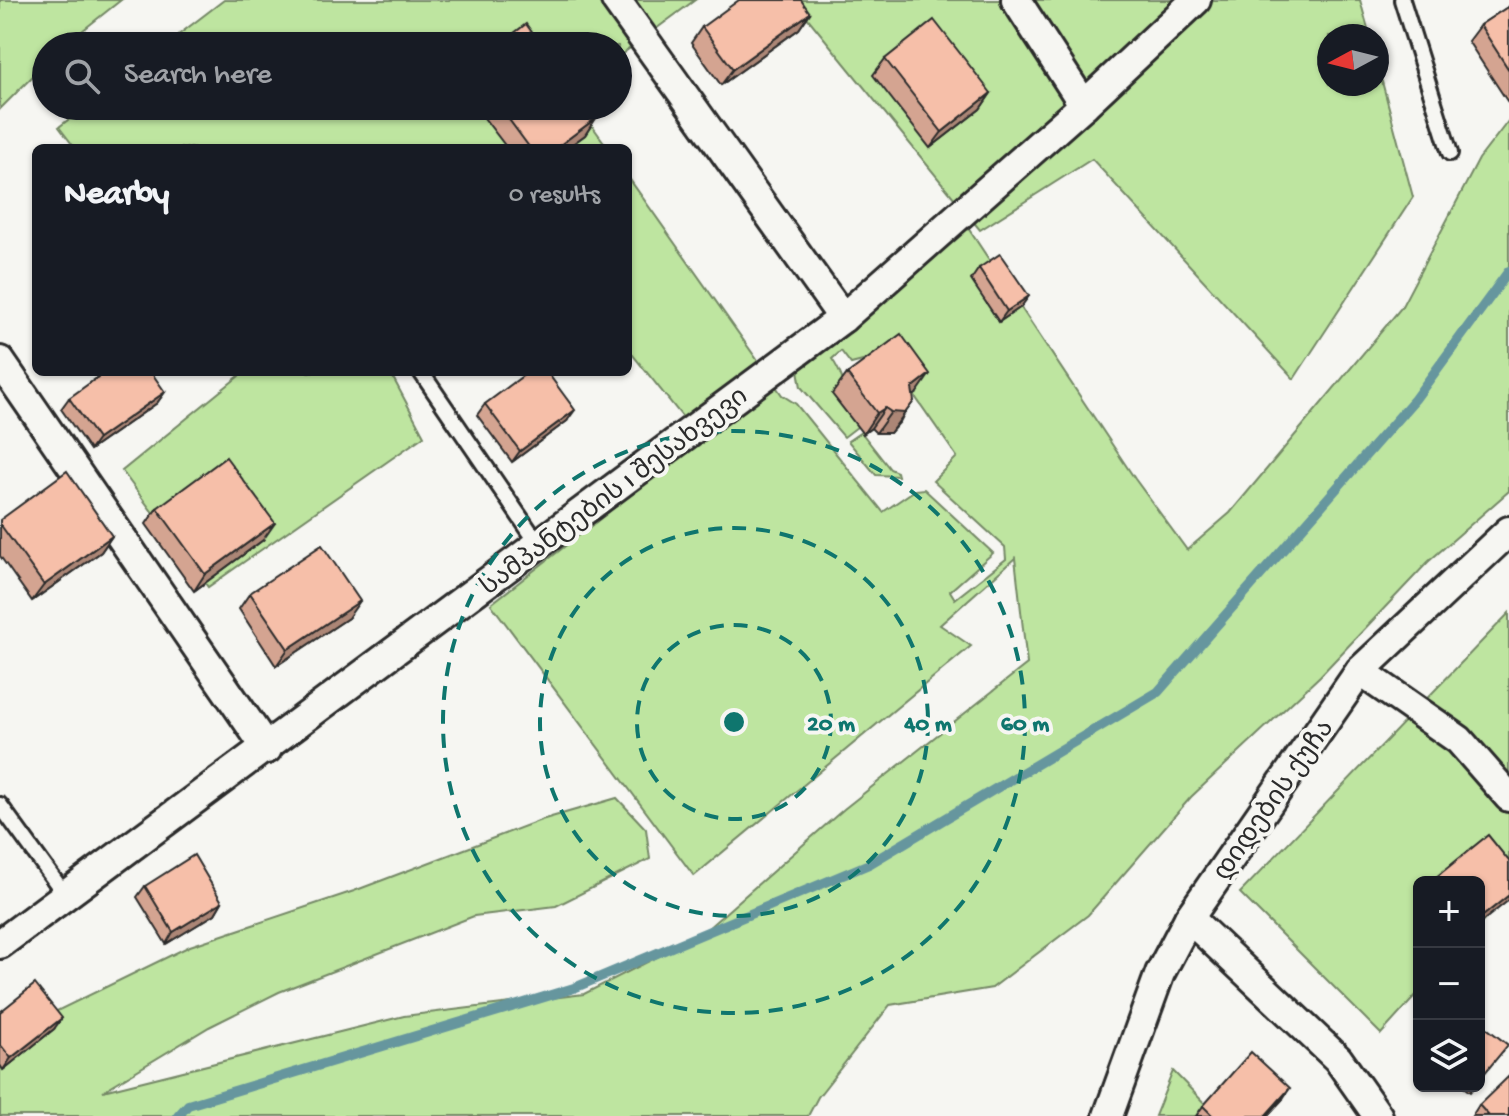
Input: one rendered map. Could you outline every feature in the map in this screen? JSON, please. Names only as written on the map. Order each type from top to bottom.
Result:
[{"type":"street","points":[[616,0],[843,318]]},
{"type":"street","points":[[1016,0],[1084,105]]},
{"type":"street","name":"სამპანტების I შესახვევი","points":[[0,944],[267,749],[843,318],[1084,105],[1196,0]]},
{"type":"street","points":[[0,361],[267,749]]},
{"type":"street","name":"დიდების ქუჩა","points":[[1108,1116],[1160,973],[1189,918],[1360,671],[1509,531]]},
{"type":"street","points":[[1360,671],[1459,740],[1509,797]]},
{"type":"street","points":[[1189,918],[1338,1059],[1378,1116]]},
{"type":"lane","points":[[1402,0],[1450,153]]},
{"type":"lane","points":[[424,376],[539,545]]},
{"type":"lane","points":[[0,805],[66,896]]},
{"type":"green space","points":[[0,0],[121,0],[81,32],[32,32],[32,77],[0,109]]},
{"type":"green space","points":[[224,0],[695,0],[632,47],[632,32],[182,32]]},
{"type":"green space","points":[[793,0],[1360,0],[1367,24],[1317,24],[1317,96],[1386,96],[1413,197],[1294,379],[1092,159],[980,230]]},
{"type":"green space","points":[[68,120],[588,120],[605,144],[72,144],[59,127]]},
{"type":"green space","points":[[1509,120],[1509,491],[1428,562],[1320,676],[1191,797],[1088,915],[992,988],[890,1005],[818,1097],[808,1116],[0,1116],[0,1046],[34,1022],[190,946],[354,891],[541,820],[617,798],[646,829],[650,859],[556,906],[474,916],[279,992],[209,1027],[103,1091],[404,1016],[584,994],[699,936],[844,809],[1027,664],[1015,558],[940,625],[971,646],[694,876],[491,604],[701,440],[632,354],[632,183],[782,395],[796,404],[883,512],[915,490],[924,489],[993,553],[950,591],[955,599],[1006,559],[1005,547],[933,481],[957,457],[886,355],[851,364],[841,351],[832,359],[844,382],[857,427],[844,437],[801,387],[798,370],[966,225],[1135,479],[1187,550],[1230,513],[1401,308],[1479,159]]},
{"type":"green space","points":[[239,376],[392,376],[424,436],[208,587],[122,471]]},
{"type":"green space","points":[[861,432],[898,476],[876,475],[848,441]]},
{"type":"green space","points":[[1509,613],[1509,893],[1485,919],[1485,876],[1413,876],[1413,999],[1381,1034],[1240,893]]},
{"type":"green space","points":[[1173,1071],[1217,1116],[1155,1116]]},
{"type":"building","points":[[739,0],[801,0],[810,13],[733,69],[702,27]]},
{"type":"building","points":[[1509,6],[1509,70],[1480,25]]},
{"type":"building","points":[[934,20],[991,93],[942,132],[885,59]]},
{"type":"building","points":[[526,24],[532,32],[515,32]]},
{"type":"building","points":[[509,120],[593,120],[561,144],[527,144]]},
{"type":"building","points":[[1000,254],[1029,296],[1007,311],[979,268]]},
{"type":"building","points":[[901,334],[930,374],[912,388],[914,401],[905,413],[891,412],[885,408],[877,413],[847,374]]},
{"type":"building","points":[[99,376],[154,376],[165,392],[98,439],[69,398]]},
{"type":"building","points":[[523,376],[550,376],[575,410],[520,451],[485,404]]},
{"type":"building","points":[[226,457],[275,523],[205,574],[157,508]]},
{"type":"building","points":[[67,471],[112,536],[44,585],[0,520]]},
{"type":"building","points":[[322,545],[360,601],[288,649],[250,593]]},
{"type":"building","points":[[1488,835],[1509,861],[1509,895],[1485,914],[1485,876],[1437,876]]},
{"type":"building","points":[[194,855],[222,902],[173,932],[145,886]]},
{"type":"building","points":[[35,984],[62,1018],[11,1058],[0,1044],[0,1012]]},
{"type":"building","points":[[1485,1027],[1508,1045],[1485,1073]]},
{"type":"building","points":[[1251,1052],[1290,1088],[1265,1116],[1213,1116],[1203,1106]]},
{"type":"building","points":[[1509,1076],[1509,1116],[1489,1116],[1479,1105]]},
{"type":"waterway","points":[[178,1116],[188,1105],[574,988],[869,864],[1158,692],[1415,399],[1509,271]]}]
